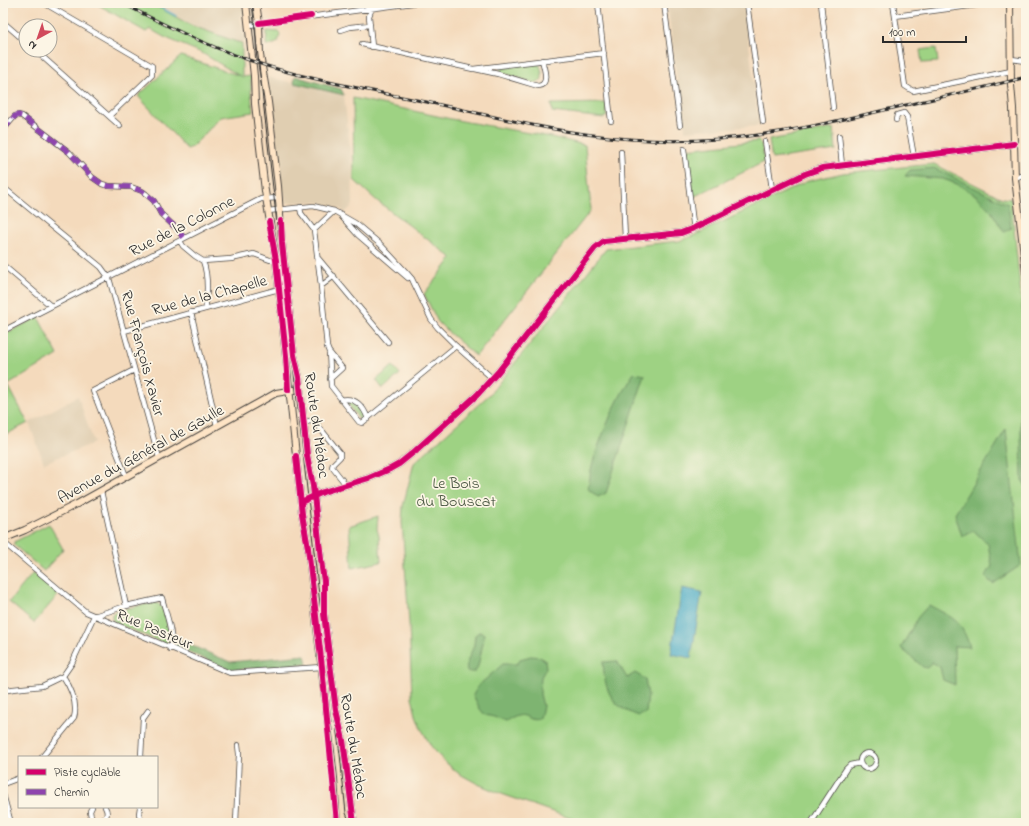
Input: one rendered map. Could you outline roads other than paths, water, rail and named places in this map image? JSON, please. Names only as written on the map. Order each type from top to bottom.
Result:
[{"type":"main road","name":"Route du Médoc","points":[[246,3],[252,53],[255,104],[266,199],[276,260],[288,390],[322,667],[337,823]]},
{"type":"main road","name":"Route du Médoc","points":[[256,3],[259,23],[260,56],[268,102],[279,198],[294,355],[299,377],[307,455],[314,496],[324,581],[324,614],[330,671],[336,710],[343,740],[354,823]]},
{"type":"main road","points":[[1010,3],[1015,178],[1026,272]]},
{"type":"main road","points":[[301,502],[344,485],[369,478],[399,464],[477,395],[595,248],[604,241],[682,233],[813,170],[842,165],[1014,144]]},
{"type":"main road","name":"Avenue du Général de Gaulle","points":[[3,539],[25,530],[100,491],[276,393],[300,389]]},
{"type":"street","points":[[44,3],[148,62],[152,66],[152,75],[109,116]]},
{"type":"street","points":[[249,25],[372,6],[413,3]]},
{"type":"street","points":[[598,3],[611,121]]},
{"type":"street","points":[[664,3],[680,126]]},
{"type":"street","points":[[747,3],[763,122]]},
{"type":"street","points":[[821,3],[833,108]]},
{"type":"street","points":[[893,3],[905,86],[908,89],[913,91],[1011,71]]},
{"type":"street","points":[[895,16],[992,3]]},
{"type":"street","points":[[372,6],[369,16],[372,46]]},
{"type":"street","points":[[3,22],[18,35]]},
{"type":"street","points":[[341,30],[350,27],[370,25]]},
{"type":"street","points":[[362,44],[498,74],[538,86],[544,84],[545,80],[542,60]]},
{"type":"street","points":[[472,69],[604,53]]},
{"type":"street","points":[[44,58],[120,126]]},
{"type":"street","points":[[1011,59],[1026,61]]},
{"type":"street","points":[[896,120],[897,115],[904,113],[908,117],[914,156]]},
{"type":"street","points":[[3,130],[15,116],[22,116],[69,152],[92,177],[102,184],[109,186],[131,187],[146,194],[154,201],[161,214],[184,238]]},
{"type":"street","points":[[839,136],[842,165]]},
{"type":"street","points":[[765,141],[772,189]]},
{"type":"street","points":[[684,149],[692,223],[694,228]]},
{"type":"street","points":[[621,152],[625,239]]},
{"type":"street","points":[[1015,178],[1026,174]]},
{"type":"street","points":[[3,187],[101,267],[109,278]]},
{"type":"street","name":"Rue de la Colonne","points":[[3,331],[257,201],[279,198]]},
{"type":"street","points":[[268,211],[313,206],[334,211],[356,223],[388,252],[412,279],[413,284],[431,319],[456,346],[492,378]]},
{"type":"street","points":[[300,207],[301,213],[314,230],[331,386],[361,423],[456,346]]},
{"type":"street","points":[[314,230],[334,211]]},
{"type":"street","points":[[341,216],[352,229],[413,284]]},
{"type":"street","points":[[352,229],[356,223]]},
{"type":"street","points":[[180,241],[183,246],[203,261],[231,259],[254,254],[270,260],[276,260]]},
{"type":"street","points":[[384,257],[388,252]]},
{"type":"street","points":[[317,257],[388,342]]},
{"type":"street","points":[[203,261],[207,287],[205,303],[206,308]]},
{"type":"street","points":[[3,266],[51,306]]},
{"type":"street","points":[[321,286],[334,276]]},
{"type":"street","name":"Rue François Xavier","points":[[109,278],[159,458]]},
{"type":"street","name":"Rue de la Chapelle","points":[[124,331],[279,289]]},
{"type":"street","points":[[192,312],[217,426]]},
{"type":"street","points":[[328,352],[342,368],[330,379]]},
{"type":"street","points":[[126,476],[93,391],[134,370]]},
{"type":"street","points":[[341,400],[352,399],[359,404],[368,418]]},
{"type":"street","points":[[304,424],[309,421],[315,422],[340,453],[340,457],[332,467],[343,481],[344,485]]},
{"type":"street","points":[[100,491],[126,606]]},
{"type":"street","name":"Rue Pasteur","points":[[3,542],[86,612],[170,649],[230,673],[322,667]]},
{"type":"street","points":[[3,691],[42,686],[63,676],[72,663],[94,616],[126,606],[162,598],[171,635],[172,645],[170,649]]},
{"type":"street","points":[[43,756],[74,718],[76,710],[73,695],[63,676]]},
{"type":"street","points":[[142,756],[143,718],[148,710]]},
{"type":"street","points":[[236,823],[239,754],[238,745]]},
{"type":"street","points":[[811,823],[846,769],[850,765],[860,763]]},
{"type":"street","points":[[3,784],[18,778]]},
{"type":"street","points":[[3,794],[10,823]]},
{"type":"street","points":[[92,808],[90,811],[91,817],[98,821],[103,820],[107,816],[106,808]]},
{"type":"street","points":[[140,808],[142,823]]},
{"type":"water","points":[[682,588],[702,592],[691,658],[671,654]]},
{"type":"waterway","points":[[152,3],[176,16]]},
{"type":"tram line","points":[[252,3],[327,666],[340,754],[346,813],[350,823]]},
{"type":"railway","points":[[122,3],[167,26],[214,47],[294,74],[536,126],[624,139],[719,139],[762,134],[847,119],[1026,77]]},
{"type":"park label","name":"Le Bois du Bouscat","points":[[456,491]]}]
